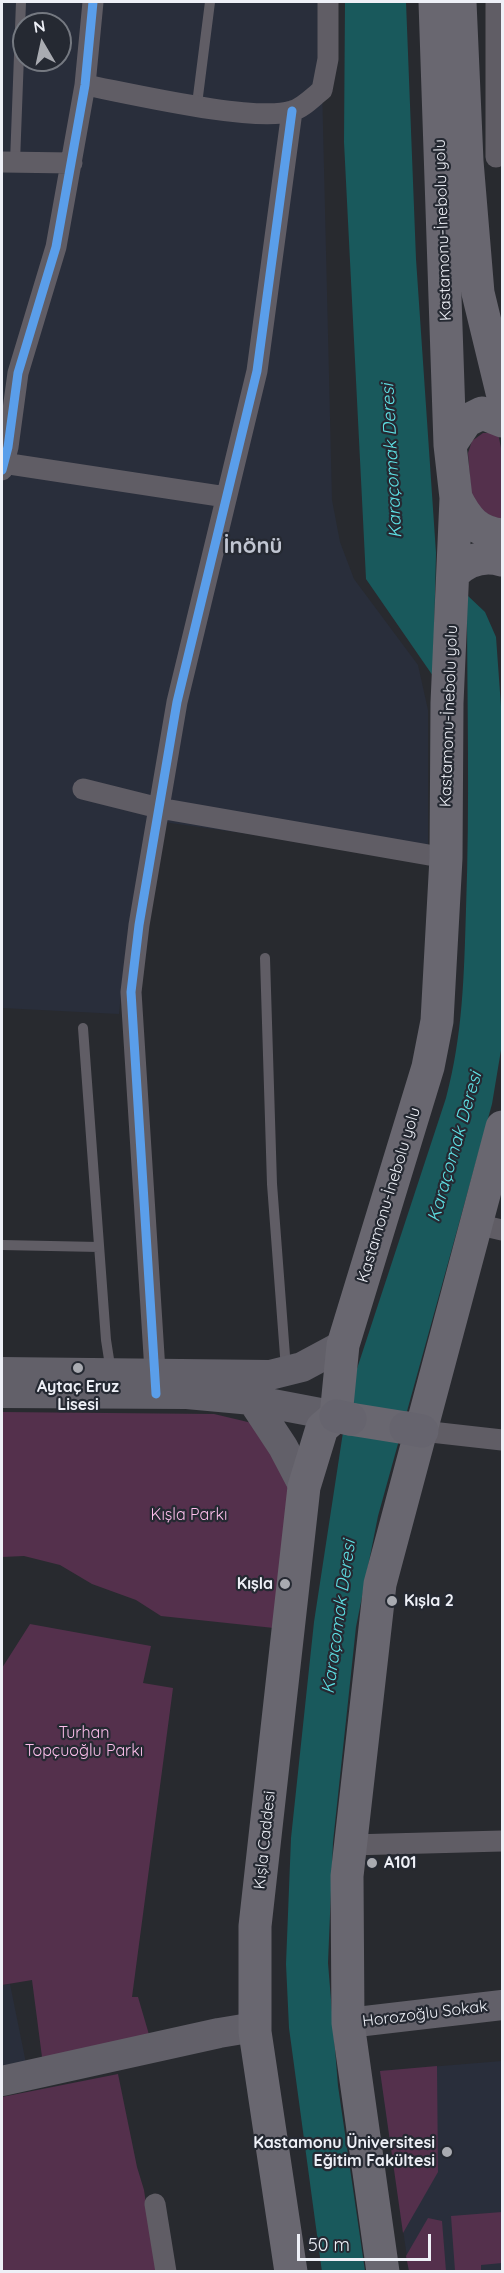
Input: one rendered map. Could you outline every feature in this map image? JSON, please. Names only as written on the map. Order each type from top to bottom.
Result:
[{"type":"main road","points":[[452,6],[488,158],[478,293],[498,365],[502,392]]},
{"type":"main road","name":"Kastamonu-İnebolu yolu","points":[[343,1418],[343,1345],[428,1067],[437,1021],[446,858],[447,703],[456,498],[450,445],[452,6]]},
{"type":"main road","points":[[450,445],[466,421],[482,413],[502,421]]},
{"type":"main road","points":[[456,498],[465,516],[475,526],[488,533],[502,535]]},
{"type":"main road","points":[[454,573],[475,560],[502,560]]},
{"type":"main road","points":[[383,2271],[348,2023],[347,1876],[350,1845],[380,1584],[414,1430],[489,1227],[502,1127]]},
{"type":"main road","points":[[2,1393],[287,1372],[343,1345]]},
{"type":"main road","points":[[2,1372],[111,1373],[414,1430]]},
{"type":"main road","points":[[252,1400],[283,1447],[304,1487]]},
{"type":"main road","name":"Kışla Caddesi","points":[[291,2271],[255,2027],[255,1926],[304,1487],[322,1428],[343,1418]]},
{"type":"main road","name":"Horozoğlu Sokak","points":[[348,2023],[502,2005]]},
{"type":"main road","points":[[2,2080],[255,2027]]},
{"type":"street","points":[[93,2],[85,85],[56,247],[5,426],[2,466],[226,497]]},
{"type":"street","points":[[85,85],[272,114],[292,111],[322,90],[328,60],[328,2]]},
{"type":"street","points":[[452,6],[498,6],[488,158]]},
{"type":"street","points":[[155,1383],[131,992],[139,925],[177,702],[256,371],[292,111]]},
{"type":"street","points":[[8,162],[72,163]]},
{"type":"street","points":[[83,789],[159,808],[446,858]]},
{"type":"street","points":[[414,1430],[502,1440]]},
{"type":"street","points":[[350,1845],[502,1841]]},
{"type":"street","points":[[155,2204],[166,2271]]},
{"type":"lane","points":[[8,162],[21,2]]},
{"type":"lane","points":[[197,104],[210,2]]},
{"type":"lane","points":[[265,958],[272,1184],[287,1372]]},
{"type":"lane","points":[[83,1028],[106,1340],[111,1373]]},
{"type":"lane","points":[[2,1245],[99,1247]]},
{"type":"shaded area","points":[[2,2],[320,2],[332,500],[340,542],[354,579],[418,665],[428,710],[428,859],[149,820],[128,930],[119,1014],[2,1008]]},
{"type":"shaded area","points":[[10,1984],[27,2068],[2,2071],[2,1985]]},
{"type":"shaded area","name":"Kastamonu Üniversitesi Eğitim Fakültesi","points":[[502,2061],[502,2271],[409,2271],[380,2071]]},
{"type":"green space","points":[[483,433],[498,433],[502,453],[502,521],[472,506],[468,453],[472,441]]},
{"type":"green space","name":"Kışla Parkı","points":[[2,1412],[214,1414],[252,1423],[292,1484],[274,1628],[161,1616],[136,1600],[92,1584],[60,1565],[24,1556],[2,1557]]},
{"type":"green space","name":"Turhan Topçuoğlu Parkı","points":[[30,1624],[151,1646],[143,1683],[173,1688],[132,1997],[138,1997],[150,2038],[109,2053],[42,2057],[32,1980],[2,1985],[2,1668]]},
{"type":"green space","points":[[437,2066],[438,2172],[403,2233],[380,2071]]},
{"type":"green space","points":[[118,2074],[137,2167],[144,2190],[156,2271],[2,2272],[2,2097]]},
{"type":"green space","points":[[502,2212],[502,2263],[481,2265],[481,2271],[455,2271],[451,2216]]},
{"type":"green space","points":[[428,2218],[442,2221],[446,2271],[409,2271],[406,2256]]},
{"type":"water","name":"Karaçomak Deresi","points":[[345,2],[406,2],[416,259],[436,553],[433,676],[366,579],[344,142]]},
{"type":"water","name":"Karaçomak Deresi","points":[[467,595],[485,612],[496,637],[502,720],[502,1044],[492,1104],[378,1516],[356,1627],[333,1842],[328,1963],[338,2086],[365,2271],[322,2272],[289,2028],[286,1964],[291,1838],[314,1622],[349,1393],[446,1098],[456,1051],[463,981],[467,870]]},
{"type":"cycle path","points":[[2,470],[8,447],[18,373],[56,247],[85,85],[93,2]]},
{"type":"cycle path","points":[[156,1394],[131,992],[139,925],[177,702],[257,371],[292,111]]},
{"type":"place","name":"Aytaç Eruz Lisesi","points":[[78,1368]]},
{"type":"place","name":"Kışla","points":[[285,1584]]},
{"type":"place","name":"Kışla 2","points":[[392,1601]]},
{"type":"place","name":"A101","points":[[372,1863]]},
{"type":"place","name":"Kastamonu Üniversitesi Eğitim Fakültesi","points":[[447,2152]]},
{"type":"district","name":"İnönü","points":[[253,546]]}]
